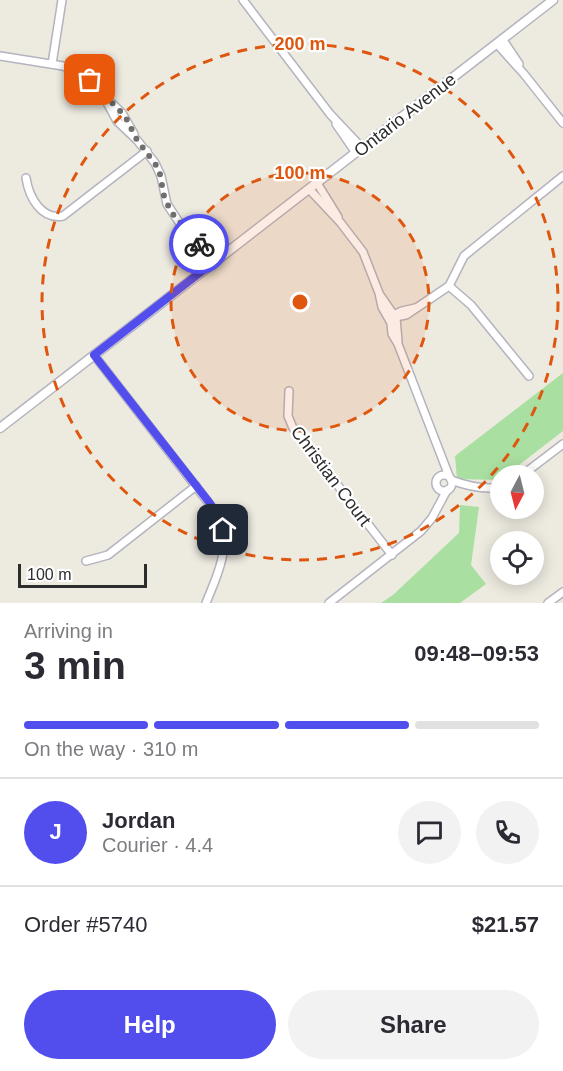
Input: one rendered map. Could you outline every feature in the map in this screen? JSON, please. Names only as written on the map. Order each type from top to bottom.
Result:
[{"type":"street","points":[[52,64],[62,0]]},
{"type":"street","points":[[243,0],[359,151]]},
{"type":"street","name":"Ontario Avenue","points":[[0,428],[551,1]]},
{"type":"street","points":[[500,42],[563,123]]},
{"type":"street","points":[[0,56],[52,64],[73,70],[83,75],[125,116],[137,140],[147,151],[161,176],[167,204],[212,264]]},
{"type":"street","points":[[26,178],[29,191],[42,211],[52,217],[63,216],[147,151]]},
{"type":"street","points":[[393,317],[420,307],[449,286],[464,256],[563,176]]},
{"type":"street","points":[[313,186],[363,252],[379,292],[382,307],[393,317]]},
{"type":"street","points":[[449,286],[471,305],[529,376]]},
{"type":"street","points":[[329,603],[426,526],[449,483],[398,344],[392,334],[393,317]]},
{"type":"street","points":[[94,355],[215,511],[224,539],[221,565],[206,603]]},
{"type":"street","name":"Christian Court","points":[[290,391],[287,408],[293,428],[392,555]]},
{"type":"street","points":[[535,465],[561,444]]},
{"type":"street","points":[[439,504],[439,489],[436,481],[440,476],[442,462]]},
{"type":"street","points":[[440,476],[449,483],[490,489]]},
{"type":"street","points":[[439,489],[449,483]]},
{"type":"street","points":[[86,561],[108,555],[196,486]]},
{"type":"street","points":[[548,603],[563,592]]},
{"type":"green space","points":[[563,373],[563,431],[519,465],[490,465],[490,480],[457,479],[455,456]]},
{"type":"green space","points":[[460,505],[479,507],[471,565],[486,584],[460,603],[381,603],[393,595],[459,533]]},
{"type":"way so far","points":[[90,80],[104,97],[125,116],[137,140],[159,169],[164,196],[171,212],[199,244]]},
{"type":"route","points":[[199,244],[215,261],[94,355],[209,502],[223,530]]}]
